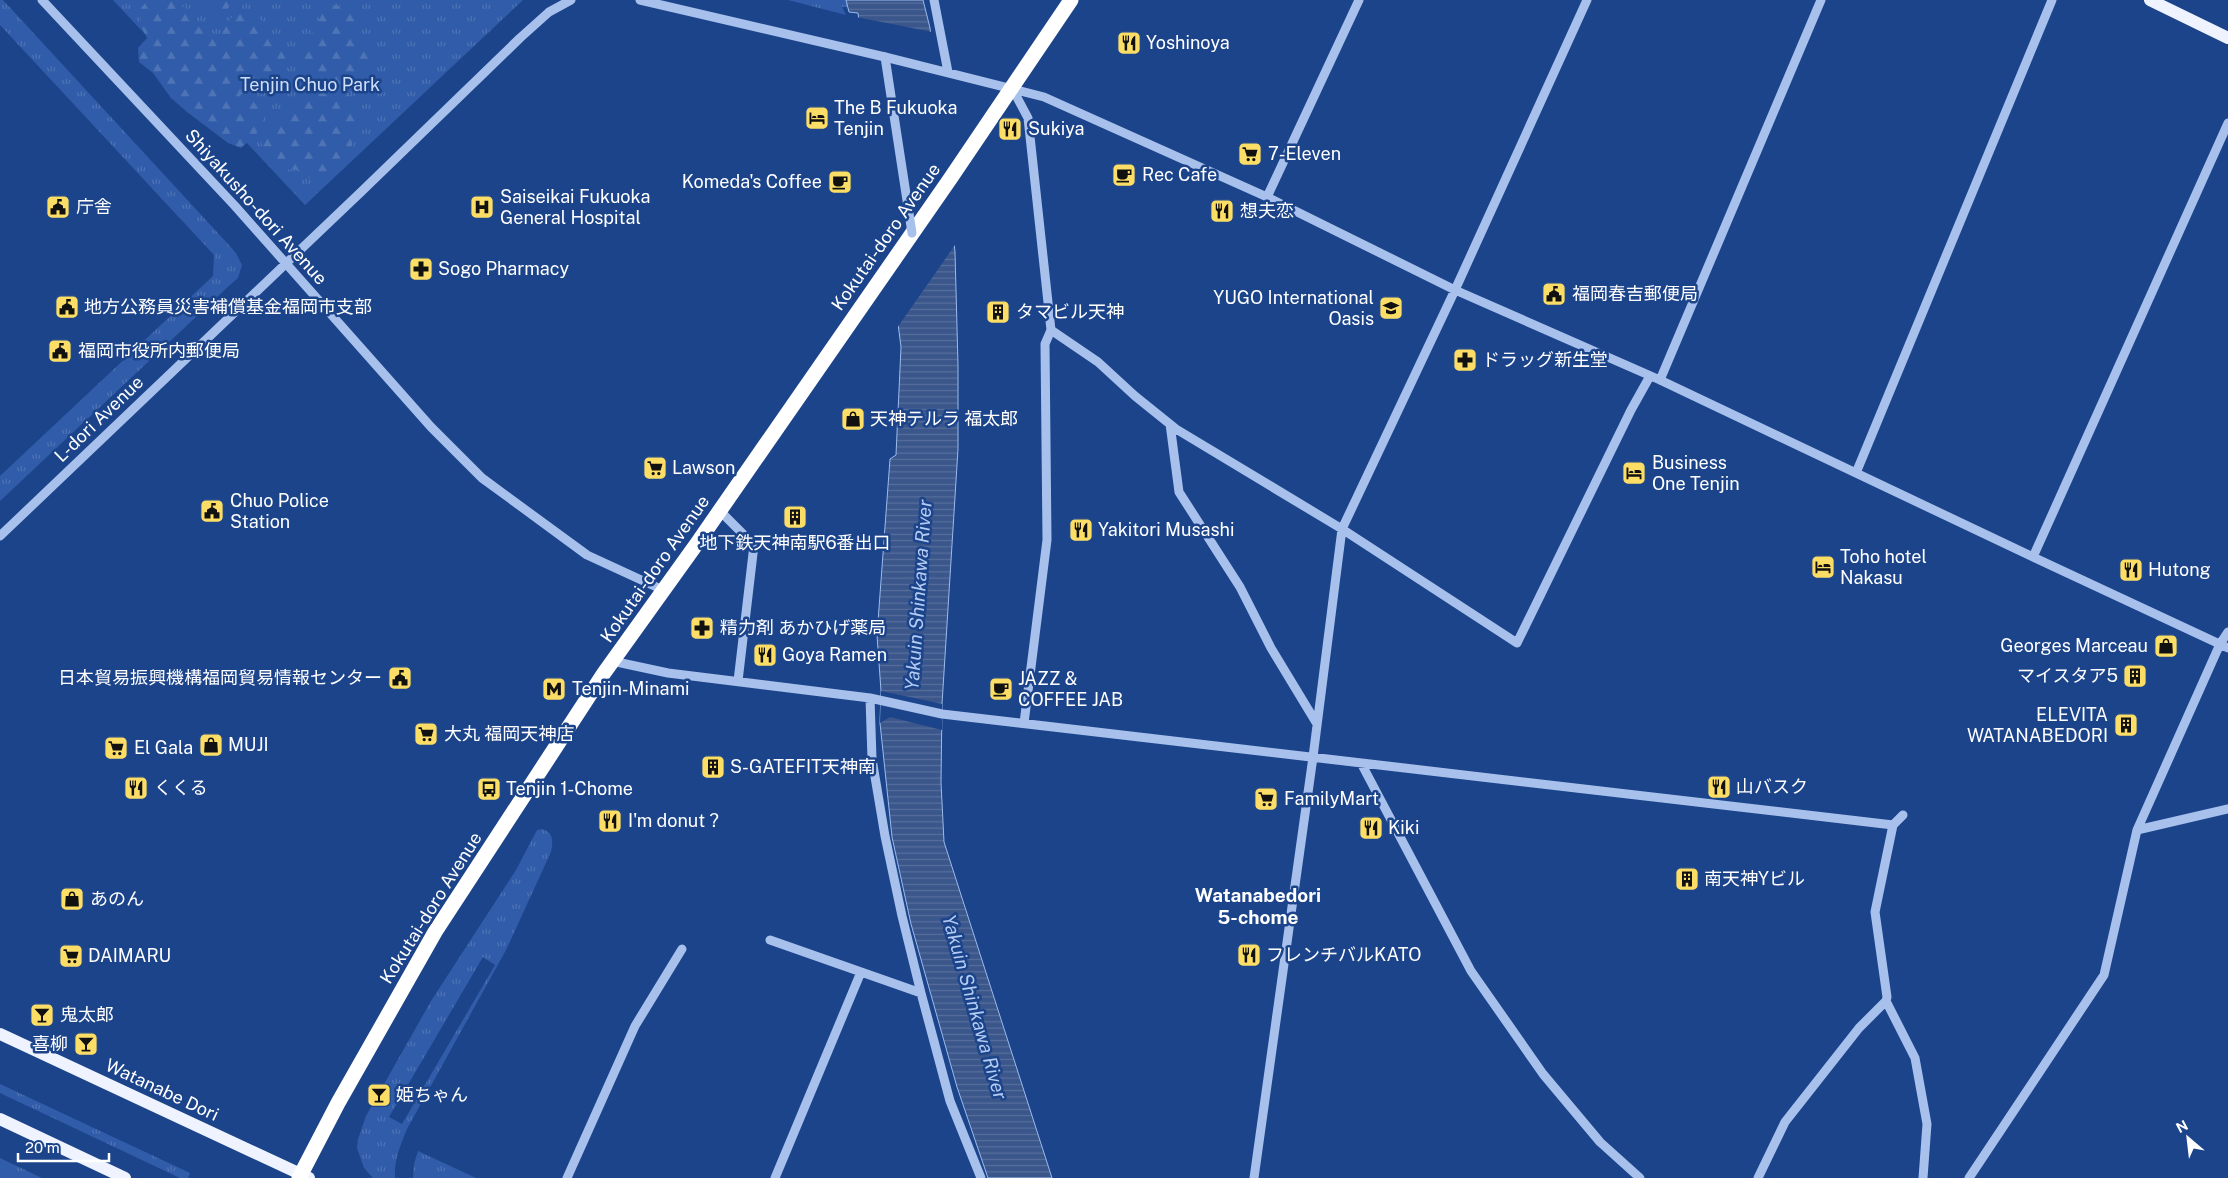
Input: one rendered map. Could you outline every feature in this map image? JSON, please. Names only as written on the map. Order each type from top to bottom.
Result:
[{"type":"highway","name":"Kokutai-doro Avenue","points":[[303,1177],[342,1095],[435,932],[612,661],[720,511],[950,179],[1071,0]]},
{"type":"main road","points":[[2150,0],[2228,38]]},
{"type":"main road","name":"Watanabe Dori","points":[[0,1034],[303,1177]]},
{"type":"main road","points":[[0,1119],[125,1178]]},
{"type":"street","name":"Shiyakusho-dori Avenue","points":[[42,0],[286,263],[432,427],[482,478],[587,554],[663,590]]},
{"type":"street","name":"L-dori Avenue","points":[[0,536],[520,38],[549,12],[571,0]]},
{"type":"street","points":[[640,0],[948,72],[1044,97],[1267,197],[1455,290],[1660,380],[2224,646]]},
{"type":"street","points":[[934,0],[948,72]]},
{"type":"street","points":[[1267,197],[1359,0]]},
{"type":"street","points":[[1254,1178],[1313,757],[1342,529],[1455,290],[1587,0]]},
{"type":"street","points":[[1660,380],[1822,0]]},
{"type":"street","points":[[1856,473],[2052,0]]},
{"type":"street","points":[[885,57],[912,233]]},
{"type":"street","points":[[1012,88],[1028,118],[1051,330],[1045,344],[1047,540],[1024,723]]},
{"type":"street","points":[[2033,557],[2228,123]]},
{"type":"street","points":[[1051,330],[1098,362],[1135,396],[1170,424],[1342,529],[1517,643],[1631,410],[1650,376]]},
{"type":"street","points":[[1170,424],[1178,492],[1240,587],[1271,648],[1317,724]]},
{"type":"street","points":[[720,511],[754,545],[738,681]]},
{"type":"street","points":[[1969,1178],[2104,975],[2137,830],[2224,646],[2228,632]]},
{"type":"street","points":[[612,661],[650,670],[870,698],[942,714],[1893,825]]},
{"type":"street","points":[[870,698],[872,759],[875,778],[887,845],[920,993],[950,1101],[981,1178]]},
{"type":"street","points":[[1361,763],[1471,971],[1543,1074],[1600,1142],[1640,1178]]},
{"type":"street","points":[[2137,830],[2228,809]]},
{"type":"street","points":[[1903,815],[1893,825],[1875,912],[1886,1001],[1915,1058],[1927,1124],[1923,1178]]},
{"type":"street","points":[[770,940],[920,993]]},
{"type":"street","points":[[567,1178],[635,1026],[682,949]]},
{"type":"street","points":[[775,1178],[861,972]]},
{"type":"street","points":[[1758,1178],[1786,1122],[1859,1028],[1886,1001]]},
{"type":"green space","points":[[0,0],[3,0],[228,244],[236,253],[242,265],[238,278],[0,501],[0,476],[213,276],[214,255],[0,25]]},
{"type":"green space","name":"Tenjin Chuo Park","points":[[113,0],[523,0],[305,205]]},
{"type":"green space","points":[[148,0],[184,0],[180,4],[187,10],[189,18],[201,24],[209,35],[220,40],[228,20],[239,13],[246,12],[252,14],[259,18],[269,36],[277,39],[291,50],[289,58],[257,82],[253,89],[240,95],[244,101],[253,101],[265,114],[256,135],[241,148],[228,143],[187,112],[171,98],[153,73],[139,62],[138,48],[147,38],[141,26],[141,8]]},
{"type":"green space","points":[[199,0],[233,1],[226,11],[213,12]]},
{"type":"green space","points":[[788,0],[846,0],[848,7],[842,7],[846,15]]},
{"type":"green space","points":[[333,5],[347,7],[355,13],[361,22],[359,41],[373,52],[369,67],[355,74],[341,71],[341,83],[338,89],[352,97],[354,105],[356,119],[353,139],[349,154],[330,162],[332,174],[319,182],[304,176],[295,169],[280,170],[269,167],[261,142],[274,122],[288,116],[295,100],[315,93],[324,84],[323,75],[311,69],[303,61],[301,50],[323,13]]},
{"type":"green space","points":[[542,829],[551,835],[551,852],[506,950],[407,1129],[397,1159],[395,1178],[373,1178],[364,1168],[357,1148],[366,1116],[431,1001],[516,870],[537,830]],"holes":[[[483,957],[495,965],[402,1124],[389,1117]]]},
{"type":"green space","points":[[0,1084],[190,1173],[188,1178],[180,1178],[0,1093]]},
{"type":"green space","points":[[418,1151],[476,1178],[413,1178],[414,1164]]},
{"type":"green space","points":[[0,1158],[42,1178],[0,1178]]},
{"type":"water","name":"Yakuin Shinkawa River","points":[[846,0],[923,0],[930,28],[955,252],[958,365],[958,449],[942,704],[941,783],[944,842],[1052,1178],[988,1178],[957,1087],[911,924],[892,837],[880,723],[881,691],[877,635],[890,459],[896,455],[901,347],[858,13],[849,12]]},
{"type":"pier","points":[[856,17],[932,32],[957,242],[897,328]]},
{"type":"pier","points":[[881,691],[942,704],[942,730],[890,717],[880,723]]},
{"type":"place","name":"Yoshinoya","points":[[1129,43]]},
{"type":"place","name":"The B Fukuoka Tenjin","points":[[817,118]]},
{"type":"place","name":"Sukiya","points":[[1010,129]]},
{"type":"place","name":"7-Eleven","points":[[1250,154]]},
{"type":"place","name":"Rec Cafe","points":[[1124,175]]},
{"type":"place","name":"Komeda's Coffee","points":[[840,182]]},
{"type":"place","name":"庁舎","points":[[58,207]]},
{"type":"place","name":"Saiseikai Fukuoka General Hospital","points":[[482,207]]},
{"type":"place","name":"想夫恋","points":[[1222,211]]},
{"type":"place","name":"Sogo Pharmacy","points":[[421,269]]},
{"type":"place","name":"福岡春吉郵便局","points":[[1554,294]]},
{"type":"place","name":"地方公務員災害補償基金福岡市支部","points":[[67,307]]},
{"type":"place","name":"YUGO International Oasis","points":[[1391,308]]},
{"type":"place","name":"タマビル天神","points":[[998,312]]},
{"type":"place","name":"福岡市役所内郵便局","points":[[60,351]]},
{"type":"place","name":"ドラッグ新生堂","points":[[1465,360]]},
{"type":"place","name":"天神テルラ 福太郎","points":[[853,419]]},
{"type":"place","name":"Lawson","points":[[655,468]]},
{"type":"place","name":"Business One Tenjin","points":[[1634,473]]},
{"type":"place","name":"Chuo Police Station","points":[[212,511]]},
{"type":"place","name":"地下鉄天神南駅6番出口","points":[[795,517]]},
{"type":"place","name":"Yakitori Musashi","points":[[1081,530]]},
{"type":"place","name":"Toho hotel Nakasu","points":[[1823,567]]},
{"type":"place","name":"Hutong","points":[[2131,570]]},
{"type":"place","name":"精力剤 あかひげ薬局","points":[[702,628]]},
{"type":"place","name":"Georges Marceau","points":[[2166,646]]},
{"type":"place","name":"Goya Ramen","points":[[765,655]]},
{"type":"place","name":"マイスタア5","points":[[2135,676]]},
{"type":"place","name":"日本貿易振興機構福岡貿易情報センター","points":[[400,678]]},
{"type":"place","name":"Tenjin-Minami","points":[[554,689]]},
{"type":"place","name":"JAZZ & COFFEE JAB","points":[[1001,689]]},
{"type":"place","name":"ELEVITA WATANABEDORI","points":[[2126,725]]},
{"type":"place","name":"大丸 福岡天神店","points":[[426,734]]},
{"type":"place","name":"MUJI","points":[[211,745]]},
{"type":"place","name":"El Gala","points":[[116,748]]},
{"type":"place","name":"S-GATEFIT天神南","points":[[713,767]]},
{"type":"place","name":"山バスク","points":[[1719,787]]},
{"type":"place","name":"くくる","points":[[136,788]]},
{"type":"place","name":"Tenjin 1-Chome","points":[[489,789]]},
{"type":"place","name":"FamilyMart","points":[[1266,799]]},
{"type":"place","name":"I'm donut ?","points":[[610,821]]},
{"type":"place","name":"Kiki","points":[[1371,828]]},
{"type":"place","name":"南天神Yビル","points":[[1687,879]]},
{"type":"place","name":"あのん","points":[[72,899]]},
{"type":"place","name":"フレンチバルKATO","points":[[1249,955]]},
{"type":"place","name":"DAIMARU","points":[[71,956]]},
{"type":"place","name":"鬼太郎","points":[[42,1015]]},
{"type":"place","name":"喜柳","points":[[86,1044]]},
{"type":"place","name":"姫ちゃん","points":[[379,1095]]},
{"type":"district","name":"Watanabedori 5-chome","points":[[1258,906]]}]
